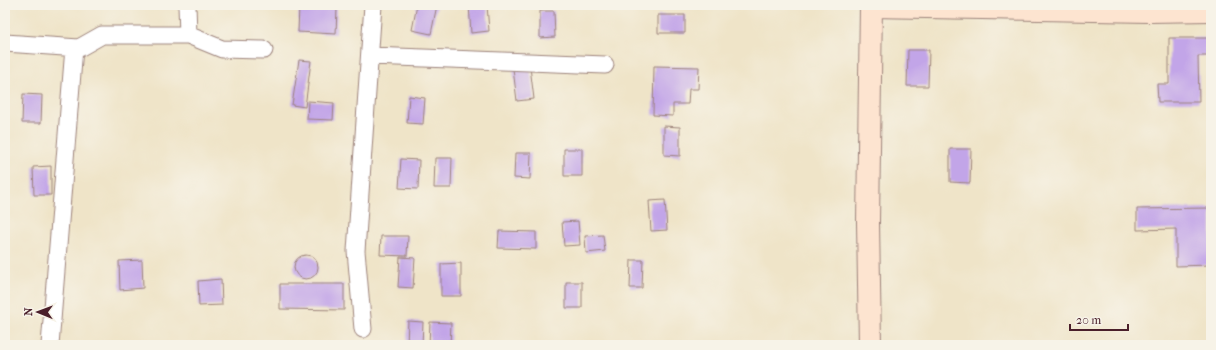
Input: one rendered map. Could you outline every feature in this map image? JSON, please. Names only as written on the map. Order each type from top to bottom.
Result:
[{"type":"street","points":[[187,5],[188,36]]},
{"type":"street","points":[[363,329],[356,251],[371,56],[373,5]]},
{"type":"street","points":[[870,345],[868,222],[871,6],[1141,11],[1211,10]]},
{"type":"street","points":[[5,44],[79,48],[102,35],[188,36],[222,49],[264,50]]},
{"type":"street","points":[[50,345],[74,48]]},
{"type":"street","points":[[371,56],[605,65]]},
{"type":"building","points":[[417,5],[437,5],[431,34],[412,30]]},
{"type":"building","points":[[469,5],[487,5],[489,31],[471,33]]},
{"type":"building","points":[[299,6],[337,8],[336,34],[298,32]]},
{"type":"building","points":[[540,11],[554,11],[555,37],[540,38]]},
{"type":"building","points":[[658,15],[685,15],[685,33],[658,33]]},
{"type":"building","points":[[1169,38],[1211,38],[1211,56],[1198,56],[1199,102],[1158,102],[1157,84],[1169,84]]},
{"type":"building","points":[[908,50],[929,50],[928,86],[907,86]]},
{"type":"building","points":[[299,60],[311,61],[305,107],[292,105]]},
{"type":"building","points":[[654,66],[699,67],[698,89],[689,89],[688,104],[673,104],[673,116],[653,115]]},
{"type":"building","points":[[530,67],[534,99],[517,101],[513,69]]},
{"type":"building","points":[[23,94],[42,95],[41,123],[22,123]]},
{"type":"building","points":[[409,96],[425,98],[423,124],[407,123]]},
{"type":"building","points":[[308,101],[334,103],[333,120],[307,119]]},
{"type":"building","points":[[664,126],[680,127],[680,156],[664,155]]},
{"type":"building","points":[[564,149],[582,149],[582,176],[564,176]]},
{"type":"building","points":[[950,149],[971,149],[970,183],[950,182]]},
{"type":"building","points":[[515,153],[531,153],[530,179],[514,178]]},
{"type":"building","points":[[435,158],[452,158],[451,188],[434,188]]},
{"type":"building","points":[[401,159],[419,160],[418,189],[399,188]]},
{"type":"building","points":[[51,166],[51,195],[34,195],[33,167]]},
{"type":"building","points":[[665,200],[667,230],[651,231],[649,201]]},
{"type":"building","points":[[1211,208],[1211,265],[1176,266],[1176,229],[1137,230],[1137,209]]},
{"type":"building","points":[[578,221],[580,245],[564,246],[562,222]]},
{"type":"building","points":[[499,231],[536,232],[536,249],[498,248]]},
{"type":"building","points":[[603,235],[605,251],[586,253],[585,236]]},
{"type":"building","points":[[381,236],[408,236],[407,256],[380,255]]},
{"type":"building","points":[[306,255],[314,259],[318,267],[314,275],[306,279],[298,275],[294,267],[298,259]]},
{"type":"building","points":[[400,257],[415,258],[413,288],[398,287]]},
{"type":"building","points":[[142,260],[143,288],[120,290],[119,261]]},
{"type":"building","points":[[631,260],[643,260],[642,288],[630,288]]},
{"type":"building","points":[[461,263],[461,296],[441,296],[441,264]]},
{"type":"building","points":[[221,279],[222,305],[199,306],[198,281]]},
{"type":"building","points":[[566,282],[582,282],[582,308],[566,308]]},
{"type":"building","points":[[280,284],[344,284],[344,310],[280,309]]},
{"type":"building","points":[[408,321],[423,322],[422,345],[407,344]]},
{"type":"building","points":[[430,322],[451,323],[450,345],[429,345]]}]
